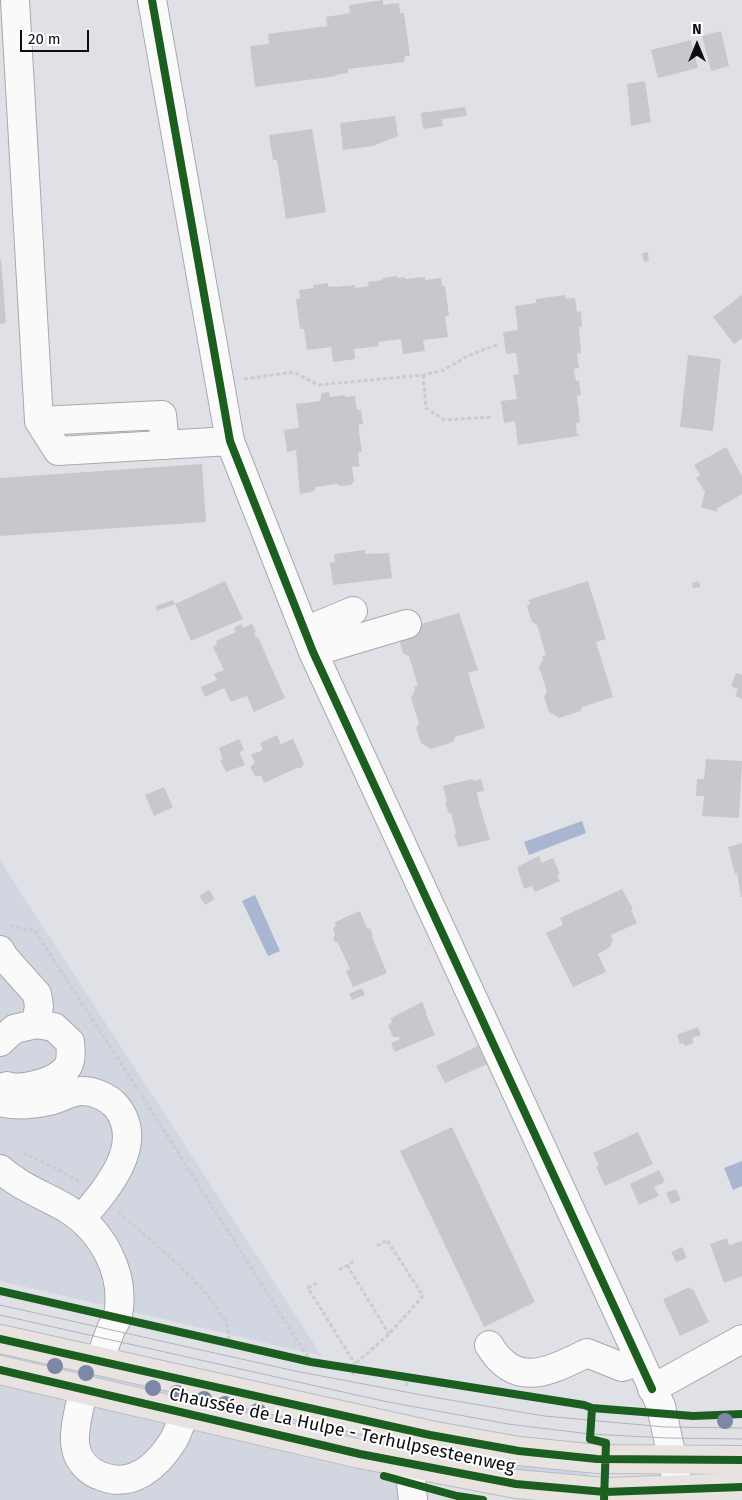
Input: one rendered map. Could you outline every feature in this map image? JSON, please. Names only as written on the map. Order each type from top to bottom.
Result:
[{"type":"main road","name":"Chaussée de La Hulpe - Terhulpsesteenweg","points":[[0,1339],[430,1436],[510,1450],[597,1459],[742,1460]]},
{"type":"main road","name":"Chaussée de La Hulpe - Terhulpsesteenweg","points":[[0,1370],[414,1466],[516,1484],[559,1489],[680,1495],[741,1487]]},
{"type":"street","points":[[15,0],[38,421],[58,451],[230,441]]},
{"type":"street","points":[[152,0],[230,441],[309,642],[663,1413],[680,1495]]},
{"type":"street","points":[[309,642],[352,611]]},
{"type":"street","points":[[309,642],[408,624]]},
{"type":"street","points":[[4,938],[4,957],[37,994],[39,1006],[36,1024]]},
{"type":"street","points":[[0,1042],[14,1029],[23,1026],[36,1024],[54,1027],[70,1042],[71,1055],[66,1069],[52,1080],[36,1085],[11,1088],[0,1084]]},
{"type":"street","points":[[0,1102],[29,1104],[50,1101],[81,1091],[96,1093],[112,1101],[124,1116],[126,1138],[123,1159],[110,1185],[81,1219]]},
{"type":"street","points":[[8,1160],[13,1180],[68,1209],[81,1219],[109,1253],[117,1276],[118,1318],[111,1330],[99,1361]]},
{"type":"street","points":[[652,1389],[742,1339]]},
{"type":"street","points":[[489,1345],[496,1357],[506,1366],[521,1372],[534,1374],[550,1371],[587,1353],[622,1367],[639,1361]]},
{"type":"street","points":[[84,1389],[78,1411],[76,1449],[91,1473],[106,1479],[122,1480],[137,1477],[152,1467],[173,1441],[184,1413]]},
{"type":"street","points":[[413,1500],[411,1483],[414,1466]]},
{"type":"path","points":[[242,380],[294,372],[318,385],[423,376],[444,370],[469,354],[497,345]]},
{"type":"path","points":[[423,376],[426,408],[444,420],[493,417]]},
{"type":"path","points":[[4,938],[35,931],[314,1362]]},
{"type":"path","points":[[8,1160],[55,1168],[92,1190],[178,1264],[206,1293],[226,1322],[229,1343]]},
{"type":"path","points":[[354,1369],[423,1296],[388,1240],[377,1246]]},
{"type":"path","points":[[339,1270],[356,1260]]},
{"type":"path","points":[[346,1265],[389,1334]]},
{"type":"path","points":[[317,1283],[308,1288],[354,1369]]},
{"type":"path","points":[[220,1341],[238,1345]]},
{"type":"path","points":[[302,1360],[314,1362]]},
{"type":"path","points":[[345,1368],[363,1370]]},
{"type":"path","points":[[399,1376],[417,1379]]},
{"type":"path","points":[[406,1386],[408,1377]]},
{"type":"shaded area","points":[[582,821],[586,833],[529,855],[524,842]]},
{"type":"shaded area","points":[[0,860],[23,896],[322,1356],[0,1281]]},
{"type":"shaded area","points":[[255,895],[280,951],[268,956],[242,901]]},
{"type":"shaded area","points":[[742,1161],[742,1186],[733,1190],[724,1168]]},
{"type":"shaded area","points":[[0,1349],[360,1430],[357,1442],[272,1418],[0,1357]]},
{"type":"shaded area","points":[[0,1381],[396,1468],[399,1500],[0,1500]]},
{"type":"shaded area","points":[[474,1453],[587,1470],[586,1481],[472,1466]]},
{"type":"building","points":[[383,0],[383,5],[399,3],[400,13],[404,13],[410,56],[405,56],[404,62],[348,69],[348,73],[336,76],[255,87],[250,46],[269,44],[268,34],[327,26],[326,17],[350,13],[349,5]]},
{"type":"building","points":[[721,31],[729,66],[711,71],[702,36]]},
{"type":"building","points":[[691,40],[698,68],[658,78],[651,50]]},
{"type":"building","points":[[645,81],[651,122],[631,126],[627,84]]},
{"type":"building","points":[[465,107],[467,116],[442,119],[443,126],[423,129],[421,113]]},
{"type":"building","points":[[395,116],[398,136],[373,146],[343,150],[340,123]]},
{"type":"building","points":[[312,129],[326,212],[286,219],[277,160],[273,160],[269,135]]},
{"type":"building","points":[[648,252],[649,261],[644,262],[642,253]]},
{"type":"building","points":[[0,260],[6,323],[0,324]]},
{"type":"building","points":[[397,276],[397,278],[405,277],[405,279],[425,277],[425,280],[441,278],[442,286],[445,286],[449,316],[445,316],[448,337],[423,340],[425,351],[403,354],[401,339],[378,342],[379,346],[354,349],[355,359],[333,362],[331,347],[307,350],[304,329],[300,329],[296,299],[300,299],[299,290],[314,288],[313,285],[328,283],[328,287],[355,285],[355,288],[369,286],[368,282]]},
{"type":"building","points":[[565,295],[566,299],[575,298],[577,312],[581,311],[582,326],[579,327],[581,353],[577,354],[579,368],[574,369],[576,381],[579,380],[581,395],[577,396],[580,422],[576,423],[577,435],[579,434],[579,436],[518,445],[515,421],[504,423],[501,401],[517,399],[513,375],[519,374],[516,353],[506,354],[503,332],[518,330],[515,306],[536,303],[536,299]]},
{"type":"building","points":[[742,295],[742,338],[734,344],[713,317]]},
{"type":"building","points":[[688,355],[721,359],[713,431],[680,427]]},
{"type":"building","points":[[329,392],[330,397],[355,396],[357,410],[361,410],[363,424],[359,425],[362,452],[358,453],[361,466],[352,467],[354,481],[351,485],[340,486],[337,484],[315,487],[315,491],[300,494],[296,450],[287,452],[284,430],[299,428],[296,404],[320,401],[321,393]]},
{"type":"building","points":[[726,447],[742,476],[742,494],[716,509],[718,512],[701,507],[705,492],[696,478],[700,475],[694,465]]},
{"type":"building","points":[[202,464],[206,522],[0,536],[0,478]]},
{"type":"building","points":[[365,550],[365,554],[389,553],[392,578],[333,585],[330,563],[335,562],[334,554]]},
{"type":"building","points":[[225,581],[243,619],[191,641],[175,604]]},
{"type":"building","points":[[588,581],[606,639],[596,642],[613,697],[582,707],[581,711],[559,718],[549,712],[544,697],[547,692],[539,667],[543,659],[542,656],[546,655],[537,625],[532,622],[527,607],[530,603],[528,600]]},
{"type":"building","points":[[699,581],[700,587],[693,588],[692,583]]},
{"type":"building","points":[[173,600],[175,604],[157,611],[156,606]]},
{"type":"building","points":[[459,613],[478,670],[468,673],[485,728],[455,737],[453,742],[431,749],[421,743],[416,728],[419,723],[411,698],[415,690],[414,687],[418,686],[409,656],[403,653],[399,639],[401,630]]},
{"type":"building","points":[[241,624],[243,628],[252,624],[256,632],[254,633],[256,638],[258,637],[285,698],[254,712],[247,696],[231,702],[224,688],[205,697],[201,687],[217,680],[214,674],[224,670],[213,647],[217,645],[216,641],[236,632],[234,628]]},
{"type":"building","points":[[736,673],[742,675],[742,699],[735,696],[738,689],[731,686]]},
{"type":"building","points":[[277,735],[281,744],[293,739],[304,764],[301,768],[297,768],[264,783],[261,776],[255,776],[250,767],[255,762],[251,755],[263,750],[260,743]]},
{"type":"building","points":[[239,739],[244,750],[239,752],[245,765],[226,772],[220,760],[223,759],[219,748]]},
{"type":"building","points":[[706,759],[742,761],[739,818],[702,816],[704,796],[696,796],[697,779],[704,779]]},
{"type":"building","points":[[473,779],[473,781],[481,779],[484,791],[477,792],[478,799],[490,840],[459,847],[454,834],[456,833],[451,813],[449,814],[445,802],[447,801],[443,786]]},
{"type":"building","points":[[164,787],[173,807],[154,816],[145,795]]},
{"type":"building","points":[[742,843],[741,897],[737,873],[735,874],[728,847]]},
{"type":"building","points":[[539,856],[542,863],[553,858],[560,874],[557,875],[560,881],[535,892],[532,886],[524,889],[517,867]]},
{"type":"building","points":[[622,889],[633,909],[631,910],[637,923],[611,935],[613,940],[610,947],[598,954],[606,972],[573,987],[546,933],[563,925],[560,918]]},
{"type":"building","points":[[209,890],[215,899],[205,905],[199,896]]},
{"type":"building","points":[[360,911],[367,929],[370,928],[387,973],[353,987],[346,971],[350,969],[338,943],[333,940],[335,934],[333,929],[336,925],[335,922]]},
{"type":"building","points":[[362,988],[365,995],[352,1000],[349,994]]},
{"type":"building","points":[[422,1002],[435,1035],[395,1052],[391,1043],[400,1039],[399,1037],[393,1037],[388,1026],[392,1022],[391,1018]]},
{"type":"building","points":[[698,1027],[701,1035],[692,1038],[694,1043],[685,1046],[683,1043],[680,1044],[677,1035]]},
{"type":"building","points":[[478,1046],[487,1064],[445,1083],[436,1066]]},
{"type":"building","points":[[452,1127],[535,1302],[484,1327],[400,1151]]},
{"type":"building","points":[[638,1132],[653,1164],[605,1186],[596,1167],[599,1165],[593,1153]]},
{"type":"building","points":[[659,1170],[665,1182],[654,1187],[659,1196],[639,1205],[630,1184]]},
{"type":"building","points":[[676,1189],[681,1200],[671,1204],[666,1193]]},
{"type":"building","points":[[727,1238],[729,1245],[742,1241],[742,1276],[724,1283],[710,1244]]},
{"type":"building","points":[[682,1247],[687,1258],[676,1262],[671,1252]]},
{"type":"building","points":[[690,1287],[691,1290],[693,1289],[709,1322],[680,1336],[663,1299]]},
{"type":"tram line","points":[[0,1305],[295,1371],[544,1416],[665,1427],[742,1428]]},
{"type":"tram line","points":[[0,1315],[383,1401],[508,1424],[590,1434],[742,1439]]},
{"type":"cycle path","points":[[152,0],[230,441],[313,652],[652,1389]]},
{"type":"cycle path","points":[[0,1291],[311,1362],[584,1405],[592,1408],[693,1416],[742,1414]]},
{"type":"cycle path","points":[[0,1339],[430,1435],[519,1451],[597,1459],[742,1460]]},
{"type":"cycle path","points":[[0,1370],[360,1454],[516,1484],[605,1492],[742,1487]]},
{"type":"cycle path","points":[[592,1408],[590,1439],[606,1443],[604,1500]]},
{"type":"cycle path","points":[[384,1476],[457,1496],[483,1500]]}]
